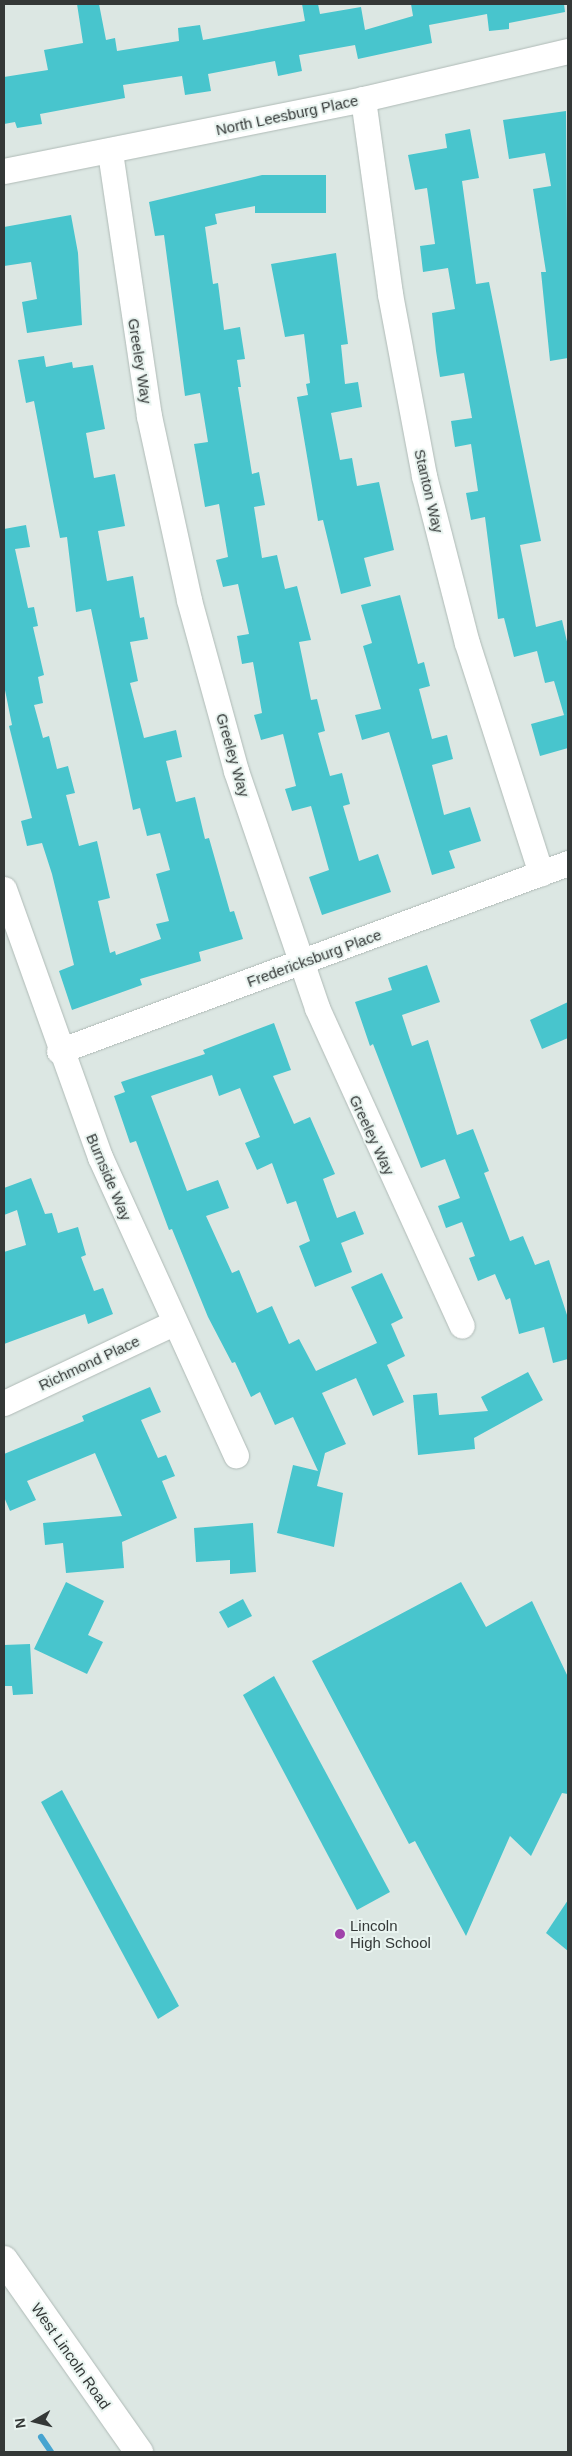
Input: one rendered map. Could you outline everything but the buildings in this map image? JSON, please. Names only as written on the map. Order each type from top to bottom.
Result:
[{"type":"street","name":"North Leesburg Place","points":[[4,171],[110,152],[363,98],[568,51]]},
{"type":"street","name":"Stanton Way","points":[[363,98],[390,294],[424,476],[467,643],[541,873]]},
{"type":"street","name":"Greeley Way","points":[[110,152],[149,416],[189,600],[236,771],[301,962],[349,1085],[462,1326]]},
{"type":"street","name":"Fredericksburg Place","points":[[59,1052],[568,863]]},
{"type":"street","name":"Burnside Way","points":[[4,890],[59,1052],[100,1157],[173,1323],[236,1456]]},
{"type":"street","name":"Richmond Place","points":[[4,1403],[173,1323]]},
{"type":"street","name":"West Lincoln Road","points":[[4,2260],[139,2452]]},
{"type":"waterway","points":[[41,2437],[51,2452]]},
{"type":"place","name":"Lincoln High School","points":[[340,1934]]}]
